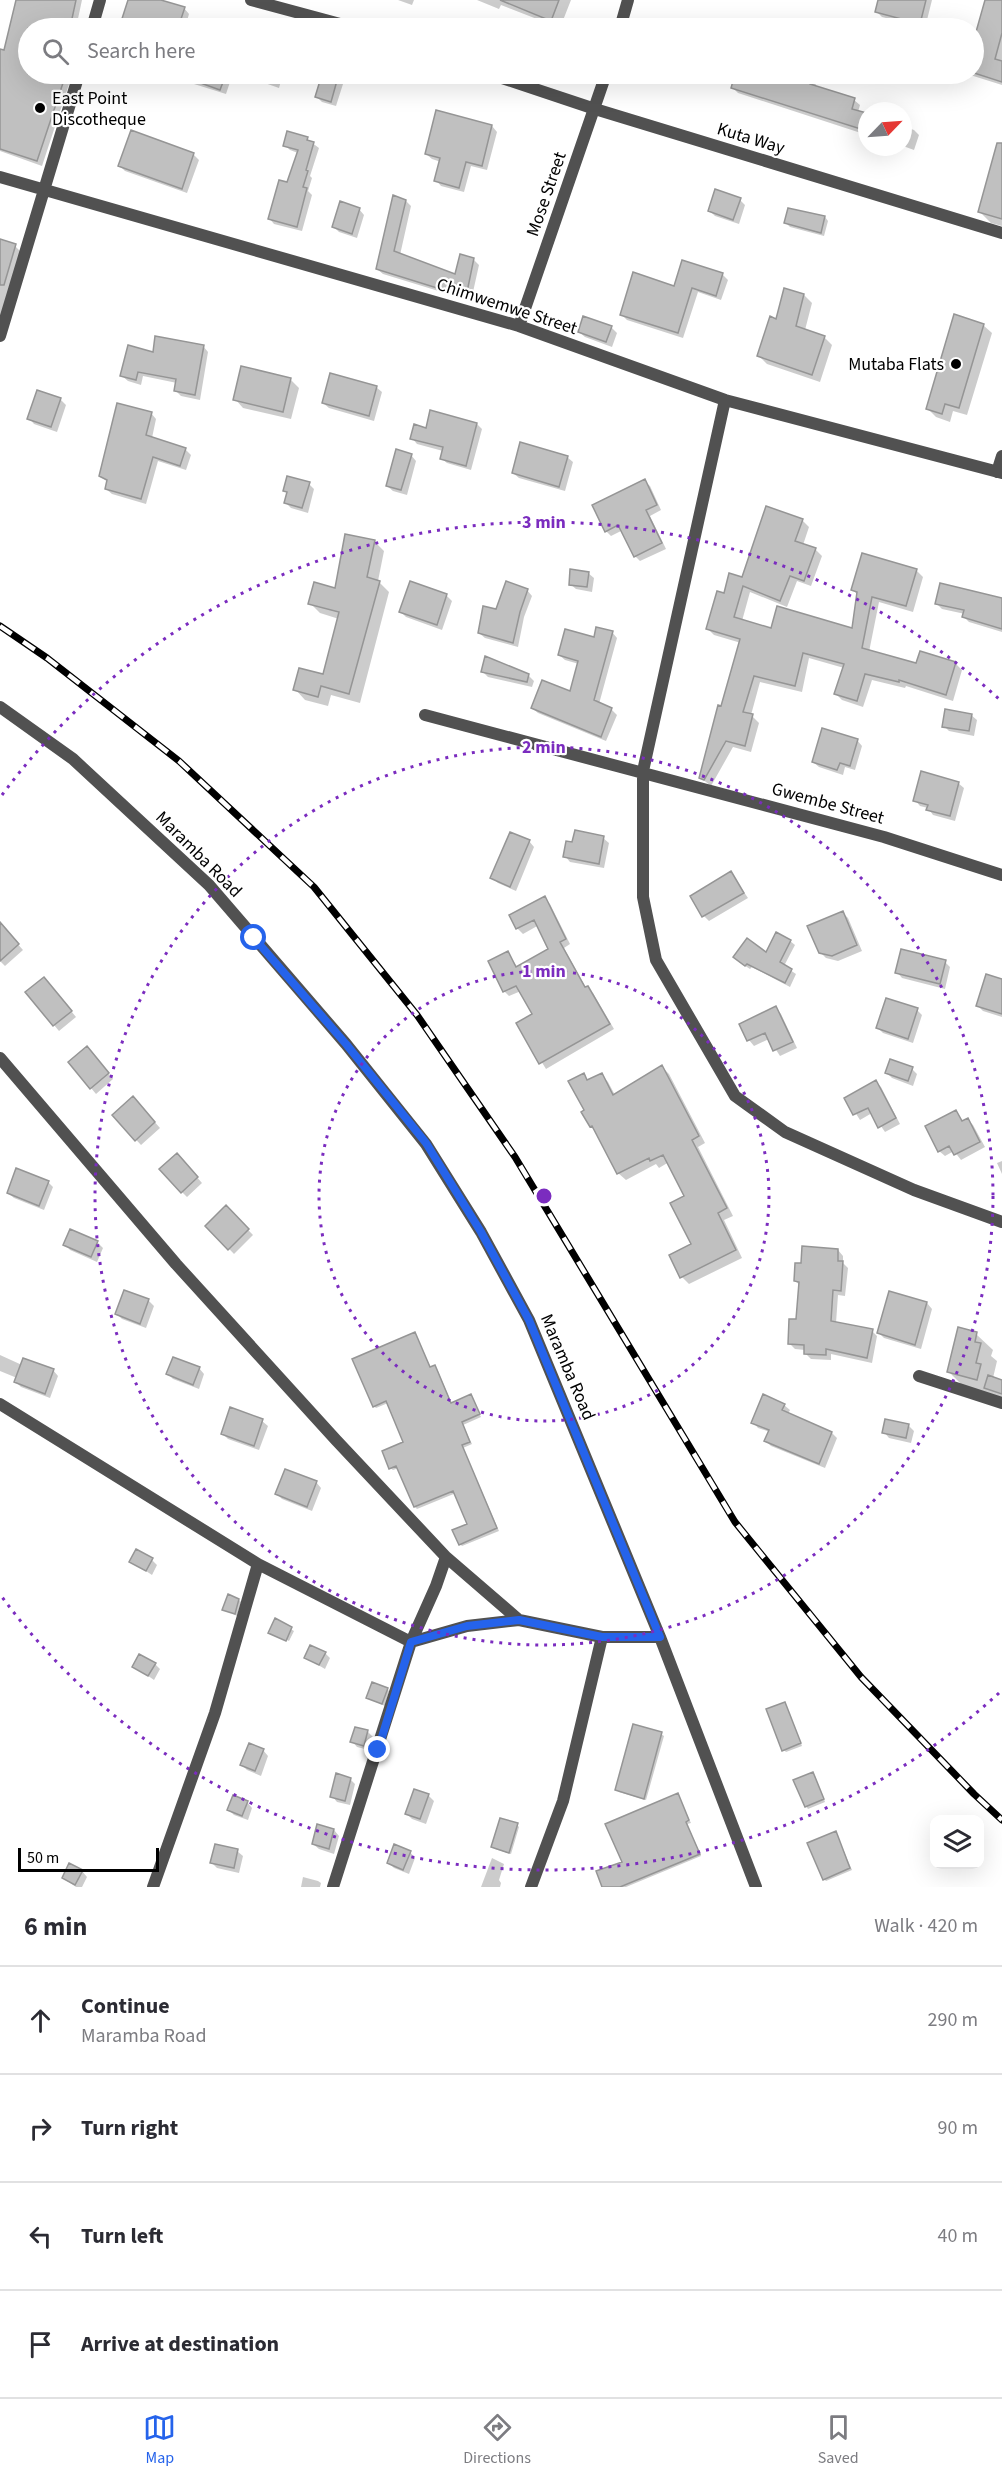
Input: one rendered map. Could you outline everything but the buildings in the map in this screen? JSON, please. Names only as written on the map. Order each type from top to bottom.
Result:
[{"type":"street","points":[[95,18],[100,0]]},
{"type":"street","points":[[251,0],[318,18]]},
{"type":"street","points":[[623,18],[628,0]]},
{"type":"street","points":[[0,336],[75,84]]},
{"type":"street","name":"Kuta Way","points":[[520,84],[1002,233]]},
{"type":"street","name":"Mose Street","points":[[519,326],[603,84]]},
{"type":"street","name":"Chimwemwe Street","points":[[0,177],[519,326],[725,400],[1000,473]]},
{"type":"street","points":[[725,400],[642,771],[643,897],[656,960],[735,1096],[785,1132],[914,1190],[1002,1222]]},
{"type":"street","points":[[1000,473],[1002,456]]},
{"type":"street","name":"Maramba Road","points":[[0,707],[73,759],[208,885],[346,1044],[426,1143],[481,1232],[529,1320],[660,1637],[756,1887]]},
{"type":"street","name":"Gwembe Street","points":[[425,715],[884,837],[1002,875]]},
{"type":"street","points":[[0,1058],[176,1264],[446,1557],[519,1620]]},
{"type":"street","points":[[919,1376],[1002,1403]]},
{"type":"street","points":[[0,1404],[258,1564],[411,1642],[467,1626],[519,1620],[602,1637],[660,1637]]},
{"type":"street","points":[[333,1887],[411,1642],[446,1557]]},
{"type":"street","points":[[153,1887],[215,1713],[258,1564]]},
{"type":"street","points":[[531,1887],[563,1801],[602,1637]]},
{"type":"railway","points":[[0,626],[47,658],[179,761],[314,887],[417,1015],[515,1157],[735,1522],[861,1677],[1002,1820]]},
{"type":"place","name":"East Point Discotheque","points":[[40,108]]},
{"type":"place","name":"Mutaba Flats","points":[[956,364]]},
{"type":"route","points":[[254,938],[346,1044],[426,1143],[481,1232],[529,1320],[660,1637],[602,1637],[519,1620],[467,1626],[411,1642],[378,1750]]}]
